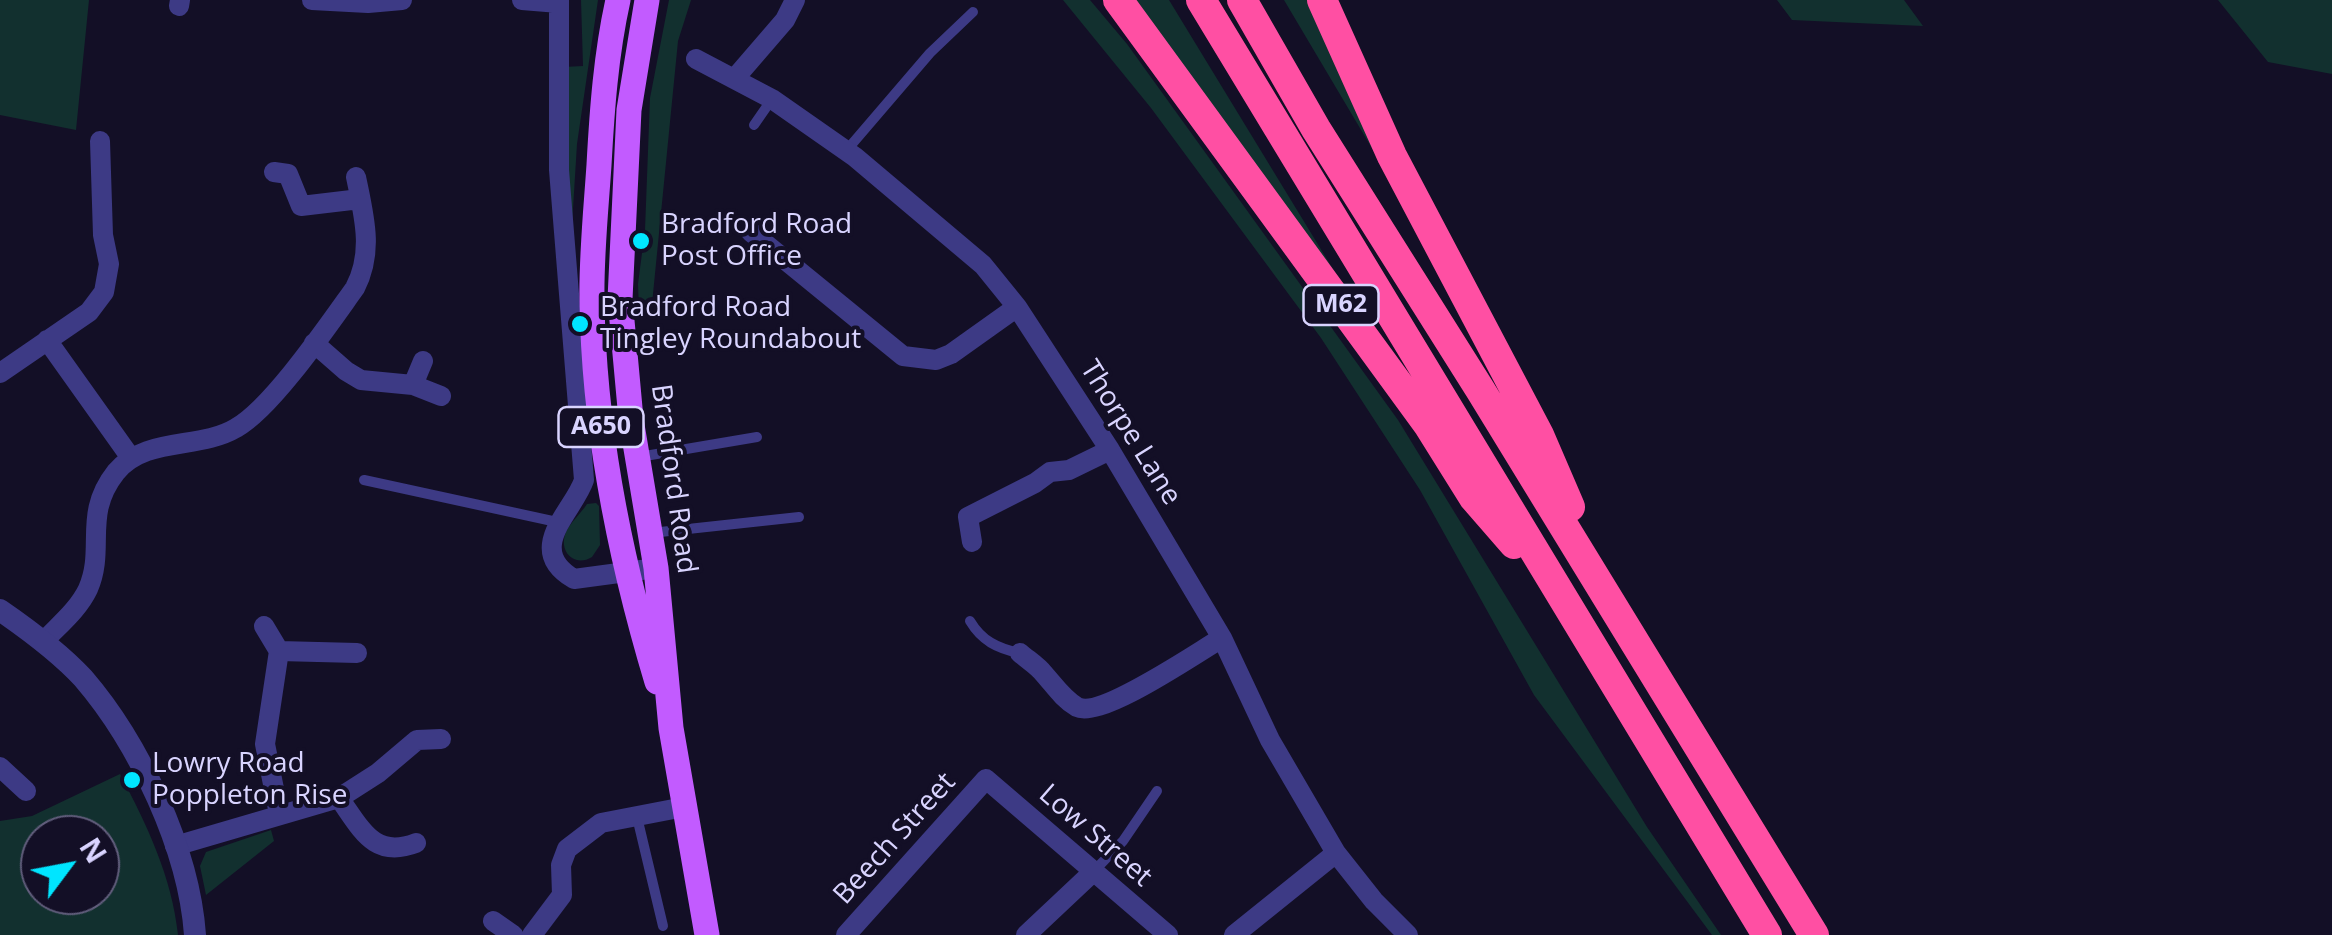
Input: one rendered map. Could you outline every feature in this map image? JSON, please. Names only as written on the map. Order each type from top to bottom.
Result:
[{"type":"highway","name":"M62","points":[[1118,0],[1429,426],[1474,498],[1569,606]]},
{"type":"highway","name":"M62","points":[[1201,0],[1767,935]]},
{"type":"highway","name":"M62","points":[[1242,0],[1316,129],[1814,935]]},
{"type":"highway","name":"M62","points":[[1322,0],[1392,156],[1539,434],[1616,611]]},
{"type":"main road","name":"Bradford Road","points":[[618,0],[602,107],[592,301],[601,423],[626,573],[671,728]]},
{"type":"main road","name":"Bradford Road","points":[[647,0],[629,110],[620,299],[631,419],[656,568],[671,728],[707,935]]},
{"type":"street","points":[[312,0],[402,0]]},
{"type":"street","points":[[522,0],[559,2],[559,170],[584,480],[580,493],[557,522],[552,542],[556,560],[574,579],[656,568]]},
{"type":"street","points":[[735,78],[784,20],[795,0]]},
{"type":"street","name":"Thorpe Lane","points":[[696,59],[772,99],[846,151],[983,265],[1016,307],[1110,450],[1222,638],[1270,740],[1336,853],[1374,901],[1408,935]]},
{"type":"street","points":[[0,373],[88,312],[104,292],[109,264],[95,151]]},
{"type":"street","points":[[274,172],[288,174],[300,206],[360,199]]},
{"type":"street","points":[[44,642],[76,608],[89,587],[94,565],[96,509],[105,488],[131,458],[167,445],[219,438],[241,426],[314,343],[355,288],[365,269],[368,249],[356,177]]},
{"type":"street","points":[[758,245],[888,346],[920,361],[951,354],[1016,307]]},
{"type":"street","points":[[47,340],[131,458]]},
{"type":"street","points":[[314,343],[361,380],[413,386],[441,396]]},
{"type":"street","points":[[413,386],[424,361]]},
{"type":"street","points":[[972,542],[968,517],[1050,472],[1088,463],[1110,450]]},
{"type":"street","points":[[0,610],[81,676],[112,716],[140,764],[175,846],[195,935]]},
{"type":"street","points":[[264,626],[278,651],[265,744],[278,814]]},
{"type":"street","points":[[1020,654],[1082,710],[1103,706],[1222,638]]},
{"type":"street","points":[[278,651],[357,653]]},
{"type":"street","points":[[1080,730],[1087,709]]},
{"type":"street","points":[[175,846],[339,798],[417,740],[441,739]]},
{"type":"street","points":[[0,767],[26,791]]},
{"type":"street","name":"Low Street","points":[[986,779],[1168,935]]},
{"type":"street","name":"Beech Street","points":[[846,935],[986,779]]},
{"type":"street","points":[[339,798],[383,848],[398,850],[416,842]]},
{"type":"street","points":[[532,935],[562,894],[561,865],[567,849],[601,823],[684,806]]},
{"type":"street","points":[[1234,935],[1336,853]]},
{"type":"street","points":[[1026,935],[1093,872]]},
{"type":"street","points":[[493,921],[513,935]]},
{"type":"lane","points":[[846,151],[930,54],[973,12]]},
{"type":"lane","points":[[754,125],[772,99]]},
{"type":"lane","points":[[638,457],[757,437]]},
{"type":"lane","points":[[364,480],[557,522]]},
{"type":"lane","points":[[650,534],[799,516]]},
{"type":"lane","points":[[970,621],[978,634],[993,645],[1020,654]]},
{"type":"lane","points":[[1093,872],[1123,840],[1157,791]]},
{"type":"lane","points":[[636,817],[662,926]]},
{"type":"green space","points":[[0,0],[89,0],[76,130],[0,115]]},
{"type":"green space","points":[[581,0],[598,0],[577,144],[571,241],[564,67],[583,66]]},
{"type":"green space","points":[[669,0],[691,0],[678,41],[652,304],[639,311],[650,98]]},
{"type":"green space","points":[[1063,0],[1090,0],[1127,44],[1398,420],[1647,827],[1721,935],[1712,935],[1534,695],[1420,490],[1321,338],[1151,108]]},
{"type":"green space","points":[[1135,0],[1169,0],[1339,279]]},
{"type":"green space","points":[[1284,0],[1310,0],[1386,172]]},
{"type":"green space","points":[[1777,0],[1904,0],[1923,26],[1792,20]]},
{"type":"green space","points":[[2218,0],[2332,0],[2332,74],[2268,62]]},
{"type":"green space","points":[[596,503],[600,545],[592,557],[574,559],[564,545],[566,532],[587,504]]},
{"type":"green space","points":[[120,774],[157,852],[178,935],[0,935],[0,821],[20,818],[20,915],[120,915],[120,815],[34,815]]},
{"type":"green space","points":[[271,830],[274,841],[206,895],[200,866],[206,852]]},
{"type":"place","name":"Bradford Road Post Office","points":[[641,241]]},
{"type":"place","name":"Bradford Road Tingley Roundabout","points":[[580,324]]},
{"type":"place","name":"Lowry Road Poppleton Rise","points":[[132,780]]}]
